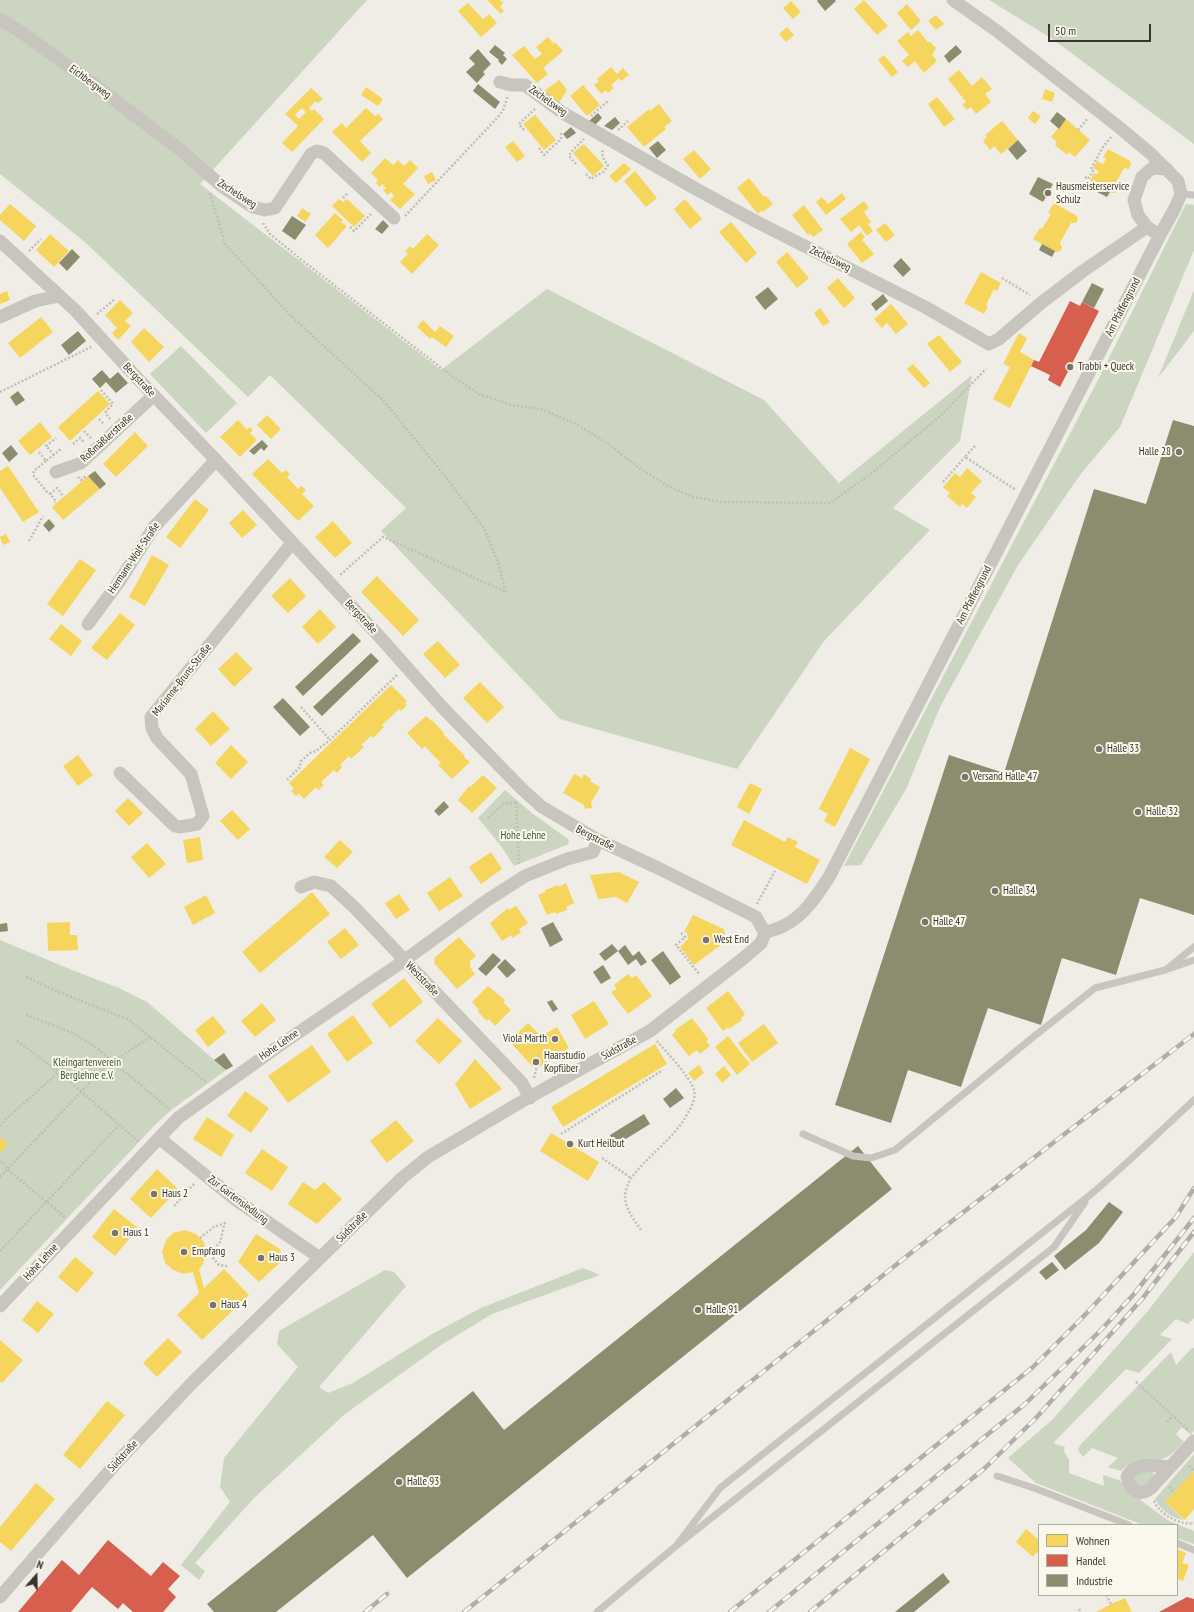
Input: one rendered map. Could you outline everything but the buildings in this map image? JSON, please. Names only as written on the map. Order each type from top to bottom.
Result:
[{"type":"street","points":[[953,0],[997,31],[1150,153],[1178,181],[1180,194]]},
{"type":"street","name":"Eichbergweg","points":[[0,19],[92,83],[178,148]]},
{"type":"street","name":"Zechelsweg","points":[[500,82],[511,85],[525,85],[585,131],[755,221],[925,307],[989,344],[999,339],[1041,302],[1147,227]]},
{"type":"street","name":"Zechelsweg","points":[[178,148],[223,187],[253,207],[265,210],[275,208],[311,154],[317,151],[324,153],[398,219]]},
{"type":"street","points":[[1160,235],[1147,227],[1138,215],[1134,200],[1142,177],[1152,168],[1167,170]]},
{"type":"street","name":"Am Pfaffengrund","points":[[765,933],[786,925],[804,911],[820,892],[829,877],[1175,208],[1180,194]]},
{"type":"street","name":"Bergstraße","points":[[0,240],[76,311],[153,396],[216,460],[378,635],[443,708],[522,789],[542,807],[598,840],[756,917],[765,933]]},
{"type":"street","points":[[0,317],[35,301],[59,296]]},
{"type":"street","name":"Roßmäßlerstraße","points":[[56,472],[81,463],[153,396]]},
{"type":"street","name":"Hermann-Wolf-Straße","points":[[88,624],[119,582],[154,527],[216,460]]},
{"type":"street","name":"Marianne-Bruns-Straße","points":[[120,773],[175,826],[180,827],[197,824],[203,816],[191,774],[157,738],[152,728],[151,717],[292,543]]},
{"type":"street","name":"Hohe Lehne","points":[[0,1306],[178,1118],[282,1043],[405,960],[478,906],[525,876],[567,859],[593,852],[598,840]]},
{"type":"street","name":"Weststraße","points":[[301,887],[314,882],[331,886],[354,907],[522,1083],[530,1098]]},
{"type":"street","name":"Südstraße","points":[[0,1597],[119,1460],[193,1382],[402,1178],[428,1157],[650,1031],[745,957],[761,943],[765,933]]},
{"type":"street","name":"Zur Gartensiedlung","points":[[160,1138],[236,1200],[320,1258]]},
{"type":"street","points":[[1170,1467],[1143,1466],[1135,1468],[1126,1478],[1128,1483],[1134,1489],[1144,1493],[1149,1490],[1170,1467],[1193,1437]]},
{"type":"lane","points":[[1180,194],[1194,195]]},
{"type":"lane","points":[[1165,970],[1194,948]]},
{"type":"lane","points":[[803,1134],[853,1156],[871,1158],[895,1150],[1095,988],[1165,970],[1194,960]]},
{"type":"lane","points":[[676,1546],[720,1488],[1090,1196],[1119,1171],[1152,1137],[1194,1100]]},
{"type":"lane","points":[[597,1612],[676,1546],[1054,1247],[1090,1196]]},
{"type":"lane","points":[[997,1476],[1034,1488],[1126,1524]]},
{"type":"lane","points":[[1178,1543],[1194,1550]]},
{"type":"path","points":[[576,164],[569,156],[571,152],[582,142],[587,120],[608,100]]},
{"type":"path","points":[[398,219],[444,176],[498,117],[507,101]]},
{"type":"path","points":[[524,130],[519,124],[538,107]]},
{"type":"path","points":[[539,148],[544,155],[561,138],[561,134],[559,132]]},
{"type":"path","points":[[1085,177],[1088,179],[1093,171],[1091,169],[1103,147],[1114,133]]},
{"type":"path","points":[[586,174],[591,179],[603,172],[608,165],[603,158],[602,152],[604,148]]},
{"type":"path","points":[[210,192],[225,244],[290,316],[384,401],[448,480],[484,528],[498,563],[506,592],[383,537],[337,578]]},
{"type":"path","points":[[265,210],[263,223],[270,234],[453,377],[479,394],[512,405],[541,409],[574,423],[607,442],[642,470],[666,485],[693,498],[722,502],[830,503],[873,472],[940,416],[986,369]]},
{"type":"path","points":[[350,227],[354,231],[375,210]]},
{"type":"path","points":[[32,249],[41,239]]},
{"type":"path","points":[[1002,278],[1041,302]]},
{"type":"path","points":[[95,316],[114,300]]},
{"type":"path","points":[[0,392],[96,345]]},
{"type":"path","points":[[101,390],[113,404],[106,411],[106,414],[118,428]]},
{"type":"path","points":[[54,455],[46,446],[56,438]]},
{"type":"path","points":[[943,482],[975,446]]},
{"type":"path","points":[[55,503],[56,501],[33,474],[34,471],[61,449]]},
{"type":"path","points":[[39,452],[46,461]]},
{"type":"path","points":[[965,457],[1010,487]]},
{"type":"path","points":[[50,494],[57,488],[63,496]]},
{"type":"path","points":[[29,540],[43,516]]},
{"type":"path","points":[[287,780],[300,767],[301,761],[310,753],[316,751],[330,740],[400,672]]},
{"type":"path","points":[[301,707],[330,740]]},
{"type":"path","points":[[516,799],[520,868]]},
{"type":"path","points":[[488,818],[504,803],[516,803]]},
{"type":"path","points":[[755,906],[775,871]]},
{"type":"path","points":[[681,933],[684,937],[676,944],[700,975]]},
{"type":"path","points":[[26,976],[54,990],[129,1020],[208,1084]]},
{"type":"path","points":[[26,1015],[73,1033],[94,1046],[170,1111]]},
{"type":"path","points":[[642,1230],[628,1208],[625,1198],[626,1189],[631,1178],[677,1130],[693,1105],[694,1091],[690,1081],[650,1031]]},
{"type":"path","points":[[0,1177],[81,1092],[113,1062],[150,1037]]},
{"type":"path","points":[[17,1041],[59,1072],[138,1142]]},
{"type":"path","points":[[535,1070],[537,1066]]},
{"type":"path","points":[[561,1134],[663,1070]]},
{"type":"path","points":[[0,1126],[59,1072]]},
{"type":"path","points":[[0,1251],[118,1125]]},
{"type":"path","points":[[602,1158],[631,1178]]},
{"type":"path","points":[[0,1161],[7,1169],[67,1219]]},
{"type":"path","points":[[174,1206],[204,1174]]},
{"type":"path","points":[[200,1238],[214,1227],[225,1222],[220,1242],[212,1251],[211,1256],[219,1265],[228,1266]]},
{"type":"path","points":[[1136,1382],[1173,1416],[1193,1437]]},
{"type":"path","points":[[1167,1422],[1173,1416]]},
{"type":"path","points":[[1149,1490],[1156,1505],[1161,1511],[1184,1523],[1194,1523]]},
{"type":"path","points":[[1107,1596],[1111,1604]]},
{"type":"green space","points":[[0,0],[367,0],[200,184],[441,370],[547,289],[764,400],[839,483],[972,375],[960,441],[893,508],[930,530],[824,641],[737,769],[560,719],[381,531],[406,508],[270,375],[248,397],[86,243],[0,174]]},
{"type":"green space","points":[[989,0],[1194,0],[1194,144],[1051,38]]},
{"type":"green space","points":[[1186,204],[1194,205],[1194,250],[1120,427],[1080,475],[1018,565],[940,707],[906,789],[861,865],[844,866],[1097,382]]},
{"type":"green space","points":[[1194,290],[1194,331],[1158,378]]},
{"type":"green space","points":[[181,346],[237,403],[206,433],[150,374]]},
{"type":"green space","name":"Hohe Lehne","points":[[505,790],[533,814],[568,839],[569,844],[514,866],[501,846],[478,818]]},
{"type":"green space","name":"Kleingartenverein Berglehne e.V.","points":[[0,940],[119,988],[147,1002],[226,1070],[170,1111],[153,1127],[0,1290]]},
{"type":"green space","points":[[1194,1252],[1194,1318],[1188,1324],[1176,1319],[1160,1335],[1172,1339],[1139,1373],[1126,1369],[1053,1443],[1065,1447],[1064,1451],[1069,1460],[1069,1473],[1104,1486],[1103,1475],[1119,1480],[1143,1502],[1169,1521],[1176,1524],[1140,1524],[1036,1483],[1008,1458],[1052,1420],[1147,1312]]},
{"type":"green space","points":[[583,1268],[600,1275],[492,1314],[441,1345],[345,1414],[255,1497],[195,1563],[205,1571],[199,1580],[181,1565],[230,1502],[220,1487],[224,1458],[298,1367],[277,1344],[279,1331],[385,1270],[394,1272],[406,1286],[319,1387],[328,1393],[353,1383],[432,1334],[481,1308]]},
{"type":"green space","points":[[1192,1348],[1194,1348],[1194,1431],[1191,1435],[1182,1427],[1176,1434],[1184,1442],[1177,1449],[1165,1458],[1132,1463],[1121,1471],[1108,1467],[1118,1458],[1092,1448],[1083,1457],[1078,1449],[1081,1444],[1171,1352],[1176,1365]]},
{"type":"green space","points":[[1194,1454],[1194,1471],[1165,1502],[1184,1520],[1167,1513],[1160,1507],[1155,1499]]},
{"type":"green space","points":[[1142,1471],[1152,1472],[1154,1475],[1146,1486],[1138,1486],[1134,1481],[1135,1476]]},
{"type":"green space","points":[[1178,1525],[1194,1531],[1194,1544],[1178,1538]]},
{"type":"railway","points":[[464,1612],[917,1248],[1194,1034]]},
{"type":"railway","points":[[730,1612],[1033,1367],[1082,1318],[1176,1217],[1194,1188]]},
{"type":"railway","points":[[769,1612],[1025,1404],[1100,1331],[1134,1294],[1194,1218]]},
{"type":"railway","points":[[810,1612],[985,1468],[1036,1418],[1142,1299],[1194,1232]]},
{"type":"railway","points":[[365,1612],[387,1594]]},
{"type":"place","name":"Hausmeisterservice Schulz","points":[[1048,193]]},
{"type":"place","name":"Trabbi + Queck","points":[[1070,367]]},
{"type":"place","name":"Halle 28","points":[[1179,452]]},
{"type":"place","name":"Halle 33","points":[[1099,749]]},
{"type":"place","name":"Versand Halle 47","points":[[965,777]]},
{"type":"place","name":"Halle 32","points":[[1138,812]]},
{"type":"place","name":"Halle 34","points":[[995,891]]},
{"type":"place","name":"Halle 47","points":[[925,922]]},
{"type":"place","name":"West End","points":[[706,940]]},
{"type":"place","name":"Viola Marth","points":[[555,1039]]},
{"type":"place","name":"Haarstudio Kopfüber","points":[[536,1062]]},
{"type":"place","name":"Kurt Heilbut","points":[[570,1144]]},
{"type":"place","name":"Haus 2","points":[[154,1194]]},
{"type":"place","name":"Haus 1","points":[[115,1233]]},
{"type":"place","name":"Empfang","points":[[184,1252]]},
{"type":"place","name":"Haus 3","points":[[261,1258]]},
{"type":"place","name":"Haus 4","points":[[213,1305]]},
{"type":"place","name":"Halle 91","points":[[698,1310]]},
{"type":"place","name":"Halle 93","points":[[399,1482]]}]
